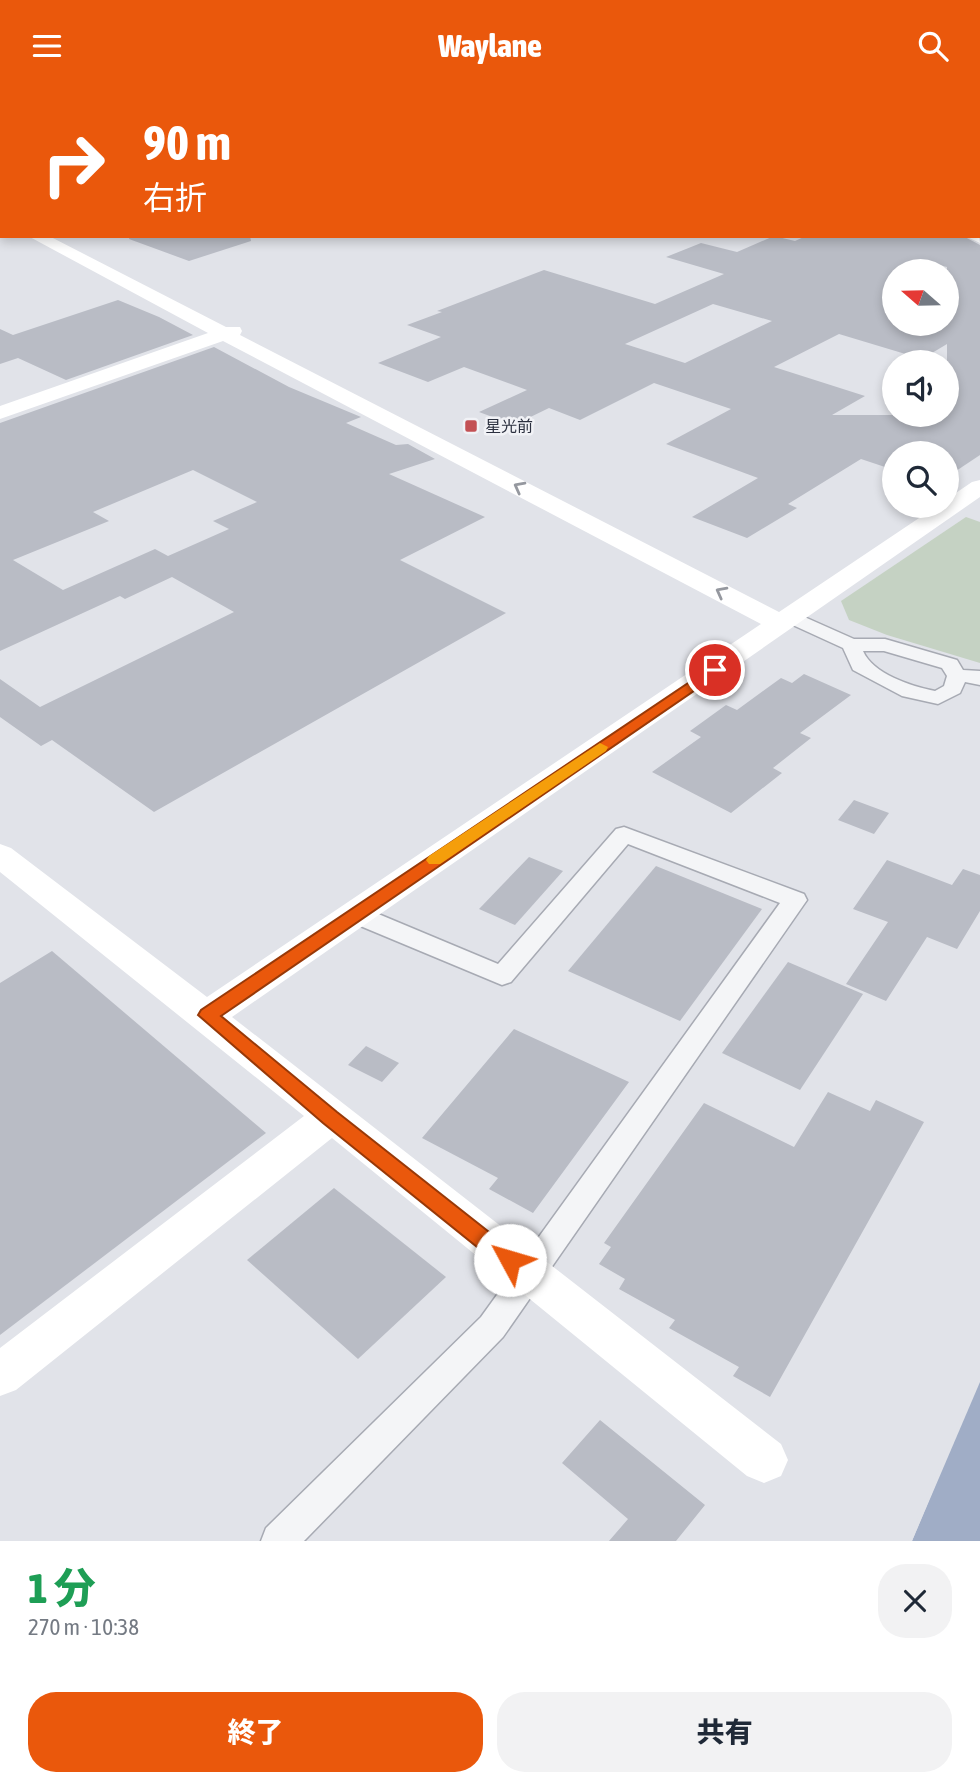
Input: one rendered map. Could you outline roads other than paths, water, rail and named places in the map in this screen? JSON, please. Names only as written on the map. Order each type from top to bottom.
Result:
[{"type":"street","points":[[40,238],[232,331]]},
{"type":"street","points":[[66,238],[397,423],[791,617],[852,645],[885,645],[950,664],[957,676],[953,689],[938,698],[909,692],[860,666],[852,645]]},
{"type":"street","points":[[0,413],[232,331]]},
{"type":"street","points":[[208,1015],[980,487]]},
{"type":"street","points":[[957,676],[972,675],[980,679]]},
{"type":"street","points":[[279,1541],[492,1327],[794,900],[624,834],[502,977],[355,914]]},
{"type":"street","points":[[0,855],[208,1015],[330,1118],[764,1460]]},
{"type":"street","points":[[0,1375],[330,1118]]},
{"type":"water","points":[[980,1382],[980,1541],[912,1541]]},
{"type":"place","name":"星光前","points":[[471,426]]}]
